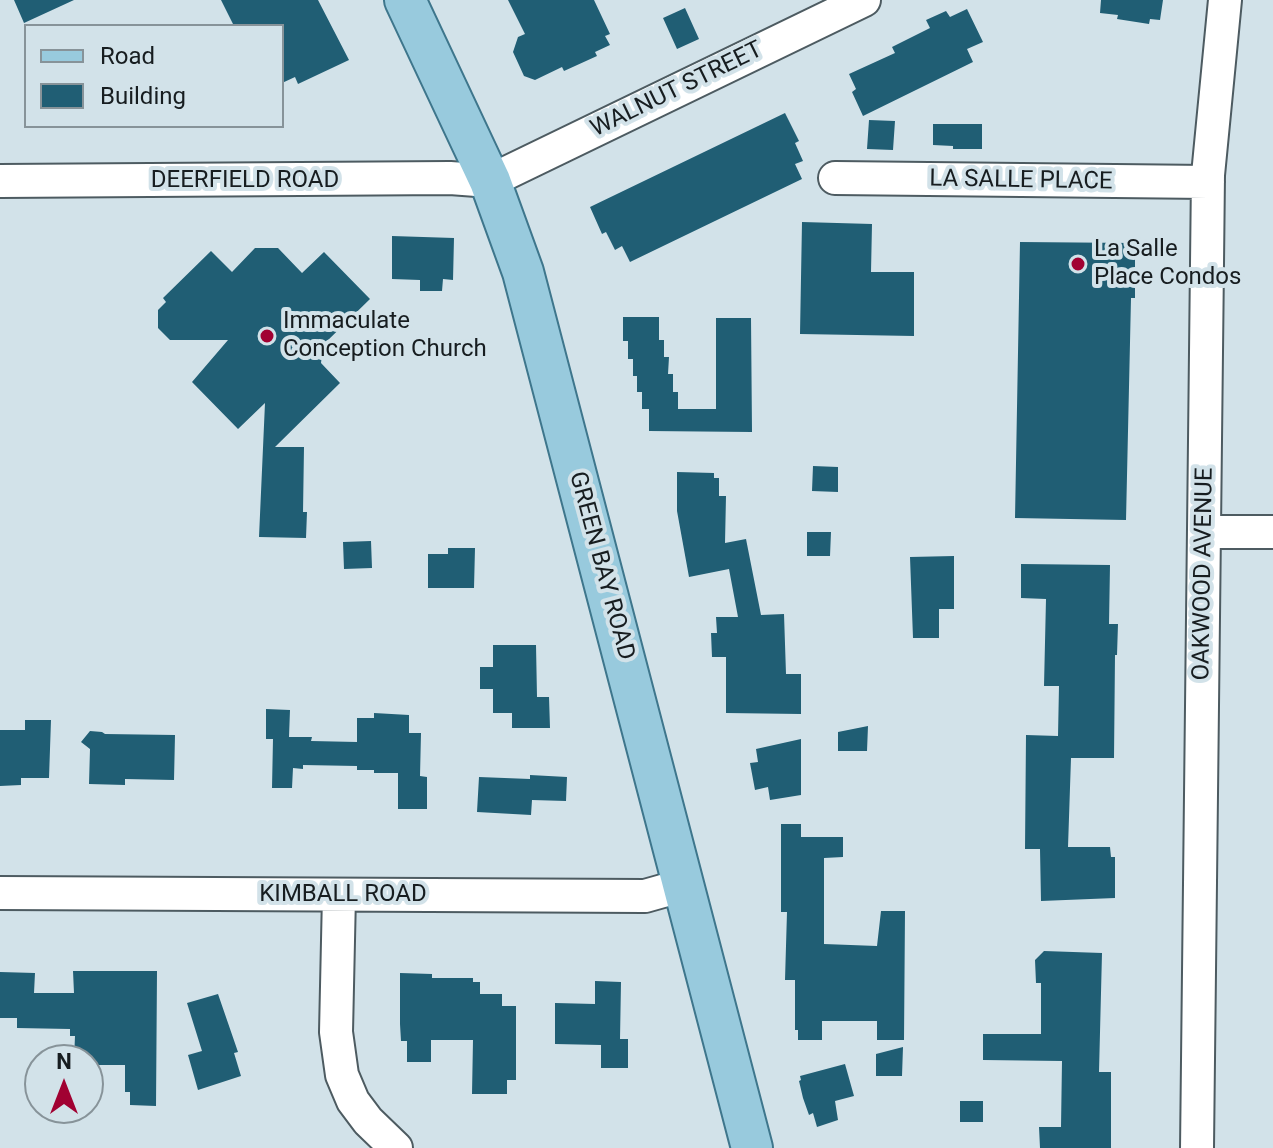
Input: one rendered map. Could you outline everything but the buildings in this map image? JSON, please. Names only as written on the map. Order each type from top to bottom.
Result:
[{"type":"main road","name":"GREEN BAY ROAD","points":[[405,0],[490,181],[523,272],[752,1148]]},
{"type":"street","name":"WALNUT STREET","points":[[490,181],[864,0]]},
{"type":"street","name":"OAKWOOD AVENUE","points":[[1197,1148],[1208,182],[1225,0]]},
{"type":"street","name":"DEERFIELD ROAD","points":[[2,177],[450,178],[490,181]]},
{"type":"street","name":"LA SALLE PLACE","points":[[835,178],[1208,182]]},
{"type":"street","points":[[1205,532],[1273,532]]},
{"type":"street","name":"KIMBALL ROAD","points":[[0,893],[645,896],[684,885]]},
{"type":"street","points":[[339,895],[336,1032],[342,1075],[353,1101],[368,1121],[396,1148]]},
{"type":"place","name":"La Salle Place Condos","points":[[1078,264]]},
{"type":"place","name":"Immaculate Conception Church","points":[[267,336]]}]
